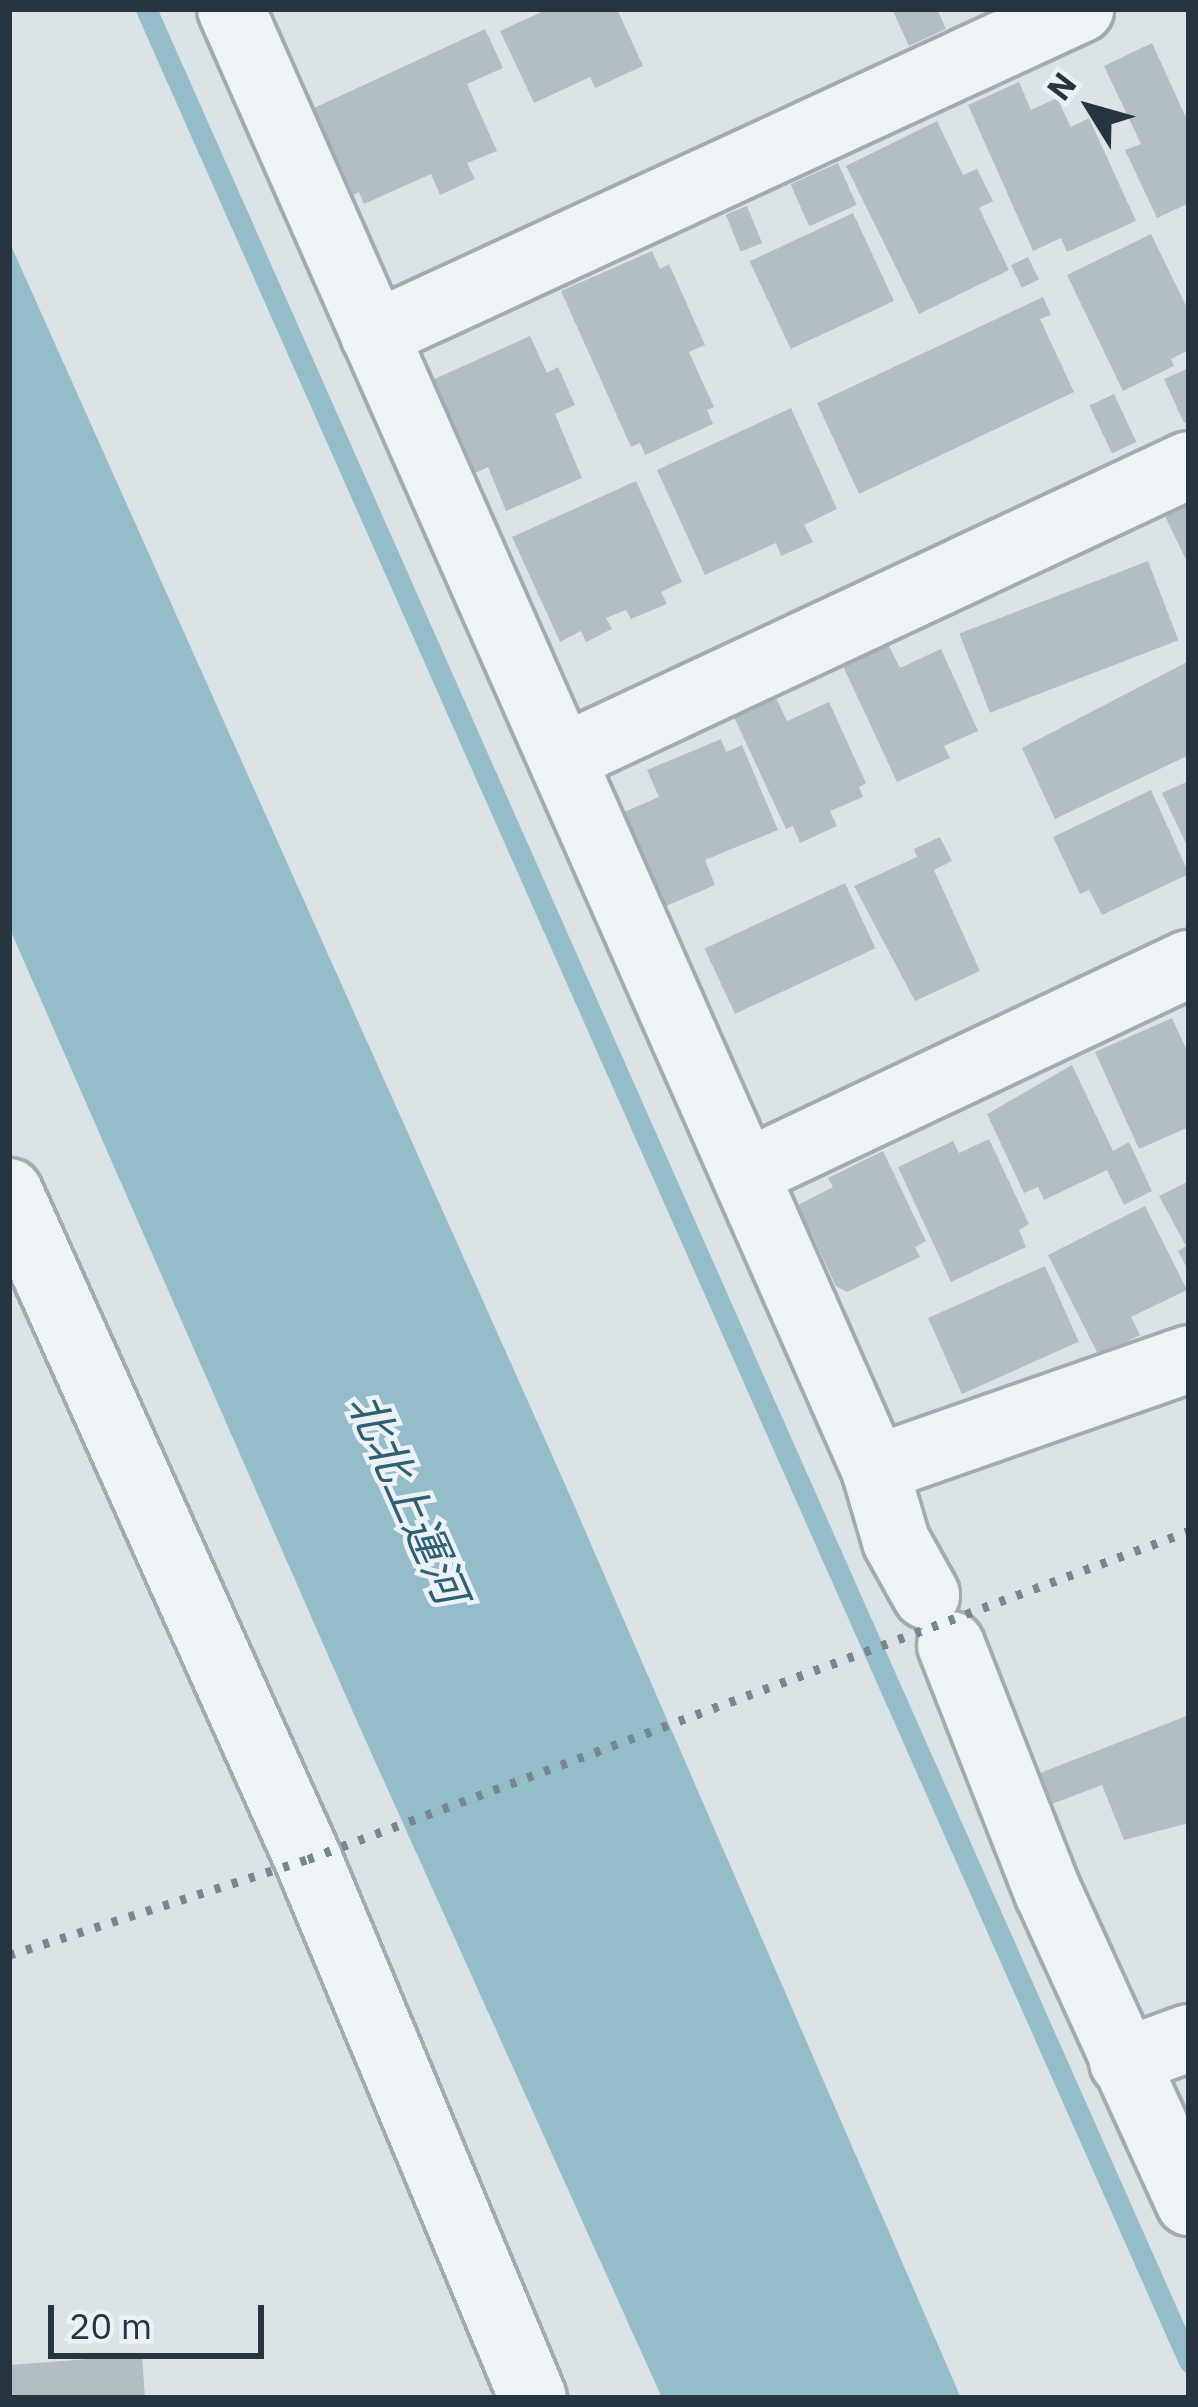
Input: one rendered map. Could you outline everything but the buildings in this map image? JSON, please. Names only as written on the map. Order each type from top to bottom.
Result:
[{"type":"street","points":[[231,9],[565,757],[875,1468],[896,1541],[939,1620],[1123,2062],[1189,2202]]},
{"type":"street","points":[[374,335],[1080,9]]},
{"type":"street","points":[[565,757],[1189,465]]},
{"type":"street","points":[[746,1173],[1189,964]]},
{"type":"street","points":[[9,1192],[28,1285],[308,1858],[533,2398]]},
{"type":"street","points":[[875,1468],[1189,1359]]},
{"type":"street","points":[[1123,2062],[1189,2038]]},
{"type":"water","name":"北北上運河","points":[[9,241],[564,1482],[961,2398],[662,2398],[356,1719],[9,927]]},
{"type":"waterway","points":[[146,9],[1189,2362]]},
{"type":"railway","points":[[9,1955],[308,1859],[1189,1531]]}]
